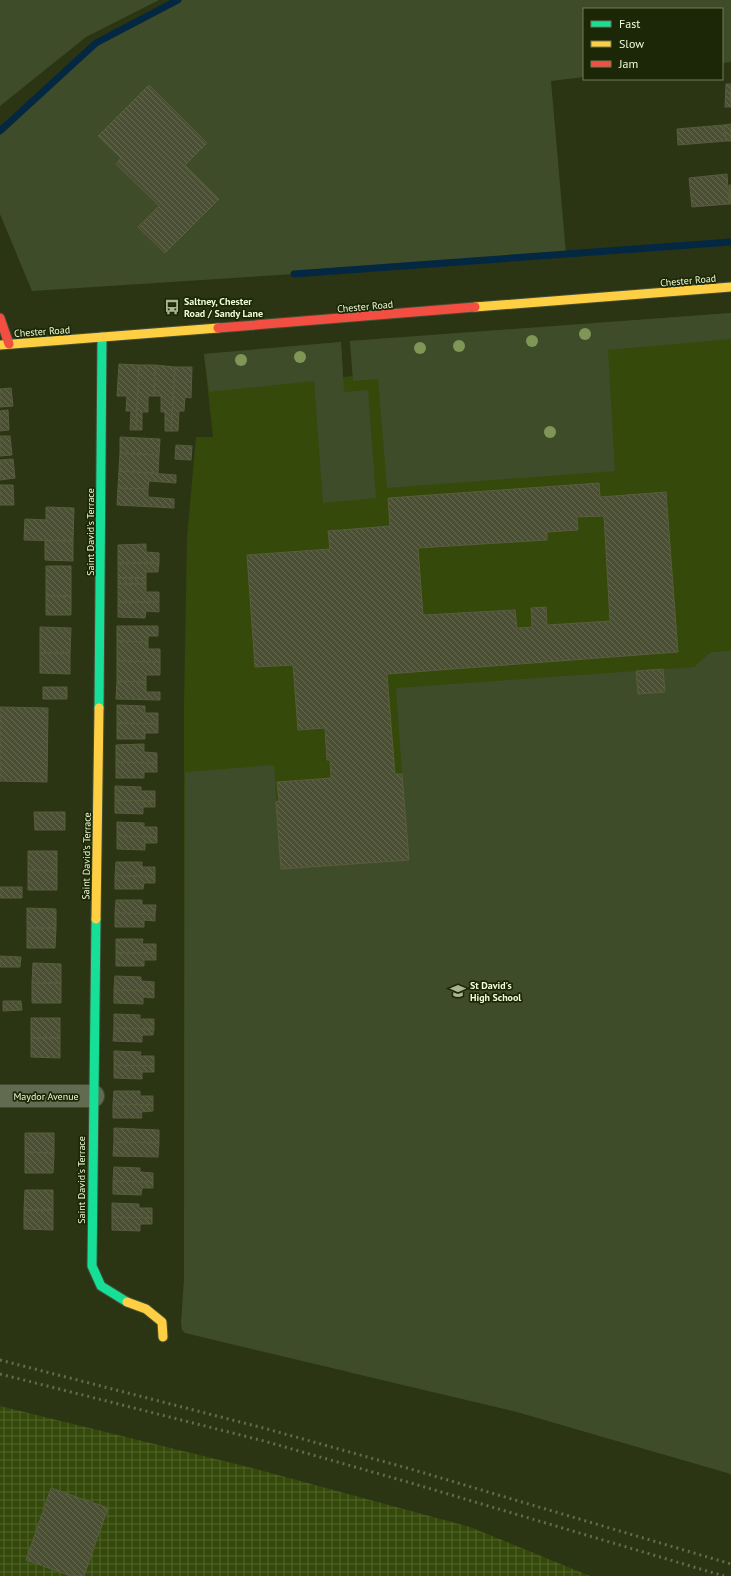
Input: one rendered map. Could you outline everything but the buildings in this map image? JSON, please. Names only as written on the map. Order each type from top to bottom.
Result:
[{"type":"street","name":"Chester Road","points":[[5,344],[731,287]]},
{"type":"street","points":[[0,318],[5,344]]},
{"type":"street","name":"Saint David's Terrace","points":[[102,337],[99,772],[92,1096],[92,1266],[101,1286],[122,1300],[146,1309],[162,1322],[163,1337]]},
{"type":"street","name":"Maydor Avenue","points":[[0,1096],[92,1096]]},
{"type":"shaded area","points":[[0,0],[159,0],[86,37],[0,106]]},
{"type":"shaded area","points":[[178,0],[731,0],[731,62],[723,63],[723,8],[583,8],[583,77],[551,81],[566,254],[32,291],[0,214],[0,131],[96,43]]},
{"type":"shaded area","name":"St David's High School","points":[[731,313],[731,1474],[517,1412],[348,1372],[184,1279],[184,703],[187,538],[196,437],[213,437],[204,354],[341,342],[343,377],[353,376],[350,341]]},
{"type":"shaded area","points":[[731,313],[731,339],[608,350],[615,471],[387,488],[378,379],[353,381],[350,341]]},
{"type":"shaded area","points":[[341,342],[344,392],[368,390],[376,498],[323,503],[314,381],[209,392],[204,354]]},
{"type":"shaded area","name":"St David's High School","points":[[731,651],[731,1474],[517,1412],[185,1333],[182,1330],[181,1323],[184,1279],[185,772],[274,765],[281,869],[408,859],[396,688],[694,667],[711,652]]},
{"type":"shaded area","points":[[0,1406],[248,1467],[470,1527],[590,1576],[0,1576]]},
{"type":"waterway","points":[[0,131],[96,43],[178,0]]},
{"type":"waterway","points":[[294,274],[731,242]]},
{"type":"railway","points":[[0,1360],[267,1429],[414,1470],[731,1564]]},
{"type":"railway","points":[[0,1374],[264,1441],[724,1576]]},
{"type":"traffic: fast","points":[[99,708],[102,337]]},
{"type":"traffic: fast","points":[[96,919],[92,1266],[101,1286],[127,1302]]},
{"type":"traffic: slow","points":[[475,307],[731,287]]},
{"type":"traffic: slow","points":[[0,345],[218,328]]},
{"type":"traffic: slow","points":[[96,919],[99,708]]},
{"type":"traffic: slow","points":[[127,1302],[146,1309],[162,1322],[163,1337]]},
{"type":"traffic: jam","points":[[218,328],[475,307]]},
{"type":"traffic: jam","points":[[0,318],[9,344]]},
{"type":"place","name":"Saltney, Chester Road / Sandy Lane","points":[[172,307]]},
{"type":"place","name":"St David's High School","points":[[458,991]]}]
